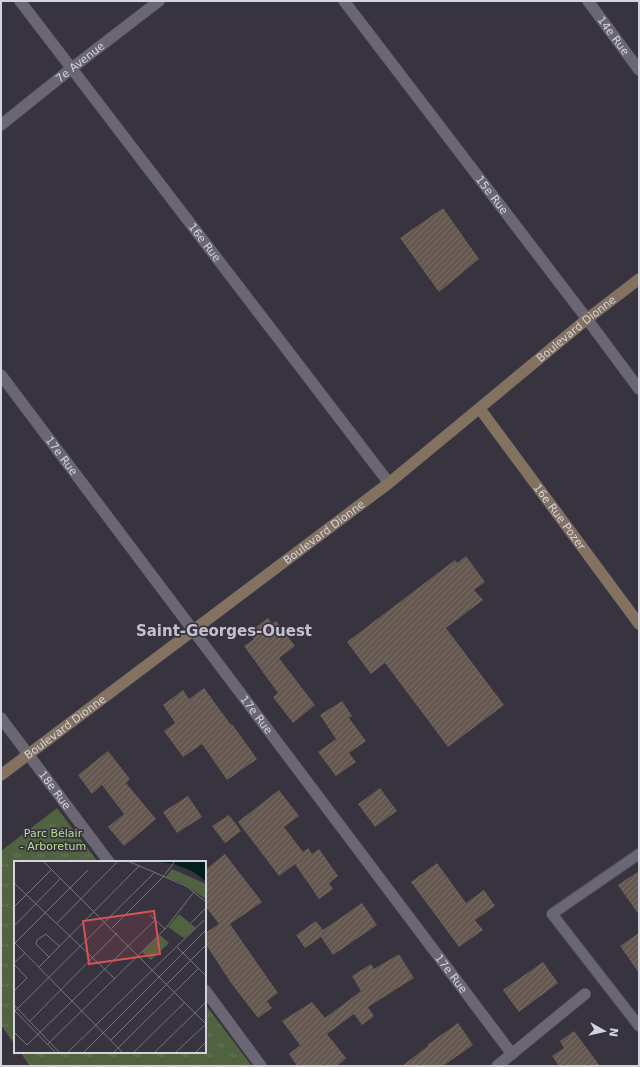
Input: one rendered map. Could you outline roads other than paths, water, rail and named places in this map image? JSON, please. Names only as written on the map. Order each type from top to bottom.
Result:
[{"type":"main road","name":"Boulevard Dionne","points":[[1,775],[389,484],[587,319],[639,279]]},
{"type":"main road","name":"16e Rue Pozer","points":[[480,409],[639,624]]},
{"type":"street","name":"16e Rue","points":[[20,1],[389,484]]},
{"type":"street","name":"7e Avenue","points":[[1,125],[159,1]]},
{"type":"street","name":"15e Rue","points":[[344,1],[639,389]]},
{"type":"street","name":"14e Rue","points":[[588,1],[639,70]]},
{"type":"street","name":"17e Rue","points":[[1,375],[512,1054]]},
{"type":"street","name":"18e Rue","points":[[1,718],[108,861]]},
{"type":"street","points":[[206,991],[261,1066]]},
{"type":"street","points":[[496,1066],[585,994]]},
{"type":"lane","points":[[639,854],[552,914],[639,1026]]},
{"type":"district","name":"Saint-Georges-Ouest","points":[[224,631]]},
{"type":"park label","name":"Parc Bélair - Arboretum","points":[[53,839]]}]
